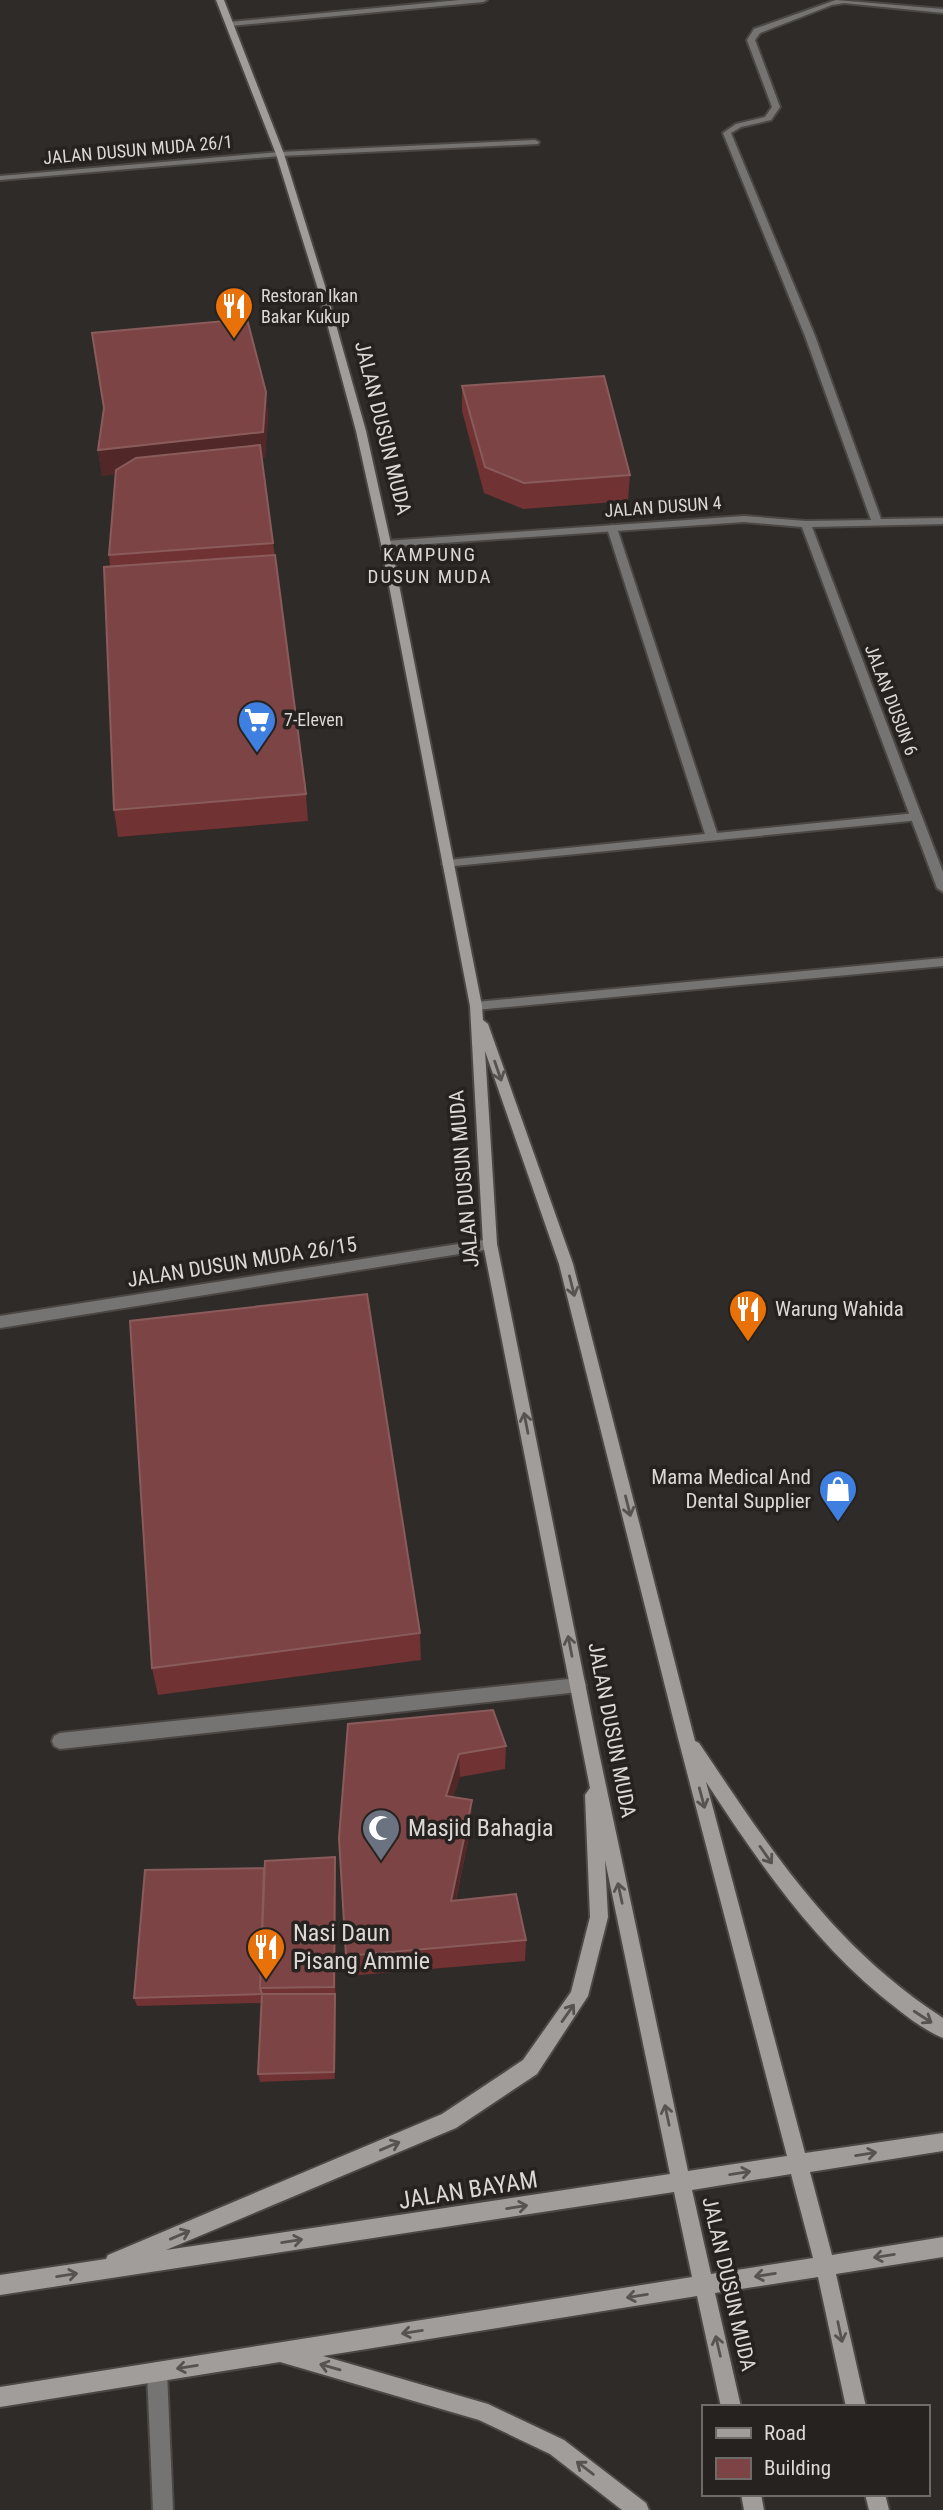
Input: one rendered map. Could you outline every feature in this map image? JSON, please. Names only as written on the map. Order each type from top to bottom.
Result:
[{"type":"main road","name":"JALAN DUSUN MUDA","points":[[220,0],[280,153],[321,286],[361,431],[386,544],[476,1006],[491,1244],[590,1748],[731,2405]]},
{"type":"main road","points":[[476,1006],[566,1264],[686,1738],[825,2266],[856,2405]]},
{"type":"main road","points":[[686,1738],[796,1898],[852,1959],[918,2015],[943,2029]]},
{"type":"main road","points":[[95,2271],[449,2121],[530,2067],[579,1996],[599,1917],[590,1748]]},
{"type":"main road","name":"JALAN BAYAM","points":[[0,2285],[943,2142]]},
{"type":"main road","points":[[0,2397],[943,2247]]},
{"type":"main road","points":[[280,2353],[481,2411],[557,2447],[639,2510]]},
{"type":"street","points":[[230,24],[483,0]]},
{"type":"street","points":[[877,523],[810,336],[727,133],[736,126],[769,119],[775,113],[776,107],[751,40],[757,31],[831,3],[844,1],[943,11]]},
{"type":"street","name":"JALAN DUSUN MUDA 26/1","points":[[0,178],[280,153],[535,142]]},
{"type":"street","name":"JALAN DUSUN 4","points":[[386,544],[744,519],[807,524],[943,521]]},
{"type":"street","name":"JALAN DUSUN 6","points":[[807,524],[943,888]]},
{"type":"street","points":[[612,528],[712,837]]},
{"type":"street","points":[[448,864],[916,817]]},
{"type":"street","points":[[476,1006],[943,962]]},
{"type":"street","name":"JALAN DUSUN MUDA 26/15","points":[[0,1322],[491,1244]]},
{"type":"street","points":[[60,1741],[578,1685]]},
{"type":"street","points":[[157,2372],[163,2510]]},
{"type":"building","points":[[247,319],[266,392],[263,432],[98,450],[104,408],[92,333]]},
{"type":"building","points":[[604,376],[630,475],[524,483],[485,467],[462,386]]},
{"type":"building","points":[[260,445],[273,543],[109,555],[116,470],[136,458]]},
{"type":"building","points":[[275,555],[306,794],[114,810],[104,567]]},
{"type":"building","points":[[367,1294],[420,1633],[152,1668],[130,1321]]},
{"type":"building","points":[[493,1710],[506,1746],[459,1754],[446,1796],[472,1800],[451,1901],[516,1894],[526,1940],[346,1956],[339,1838],[348,1724]]},
{"type":"building","points":[[335,1857],[334,1987],[260,1988],[265,1861]]},
{"type":"building","points":[[264,1868],[262,1994],[134,1998],[145,1870]]},
{"type":"building","points":[[262,1994],[335,1994],[334,2072],[258,2074]]},
{"type":"place","name":"Restoran Ikan Bakar Kukup","points":[[234,340]]},
{"type":"place","name":"7-Eleven","points":[[257,754]]},
{"type":"place","name":"Warung Wahida","points":[[748,1343]]},
{"type":"place","name":"Mama Medical And Dental Supplier","points":[[838,1523]]},
{"type":"place","name":"Masjid Bahagia","points":[[381,1862]]},
{"type":"place","name":"Nasi Daun Pisang Ammie","points":[[266,1981]]},
{"type":"district","name":"KAMPUNG DUSUN MUDA","points":[[430,565]]}]
